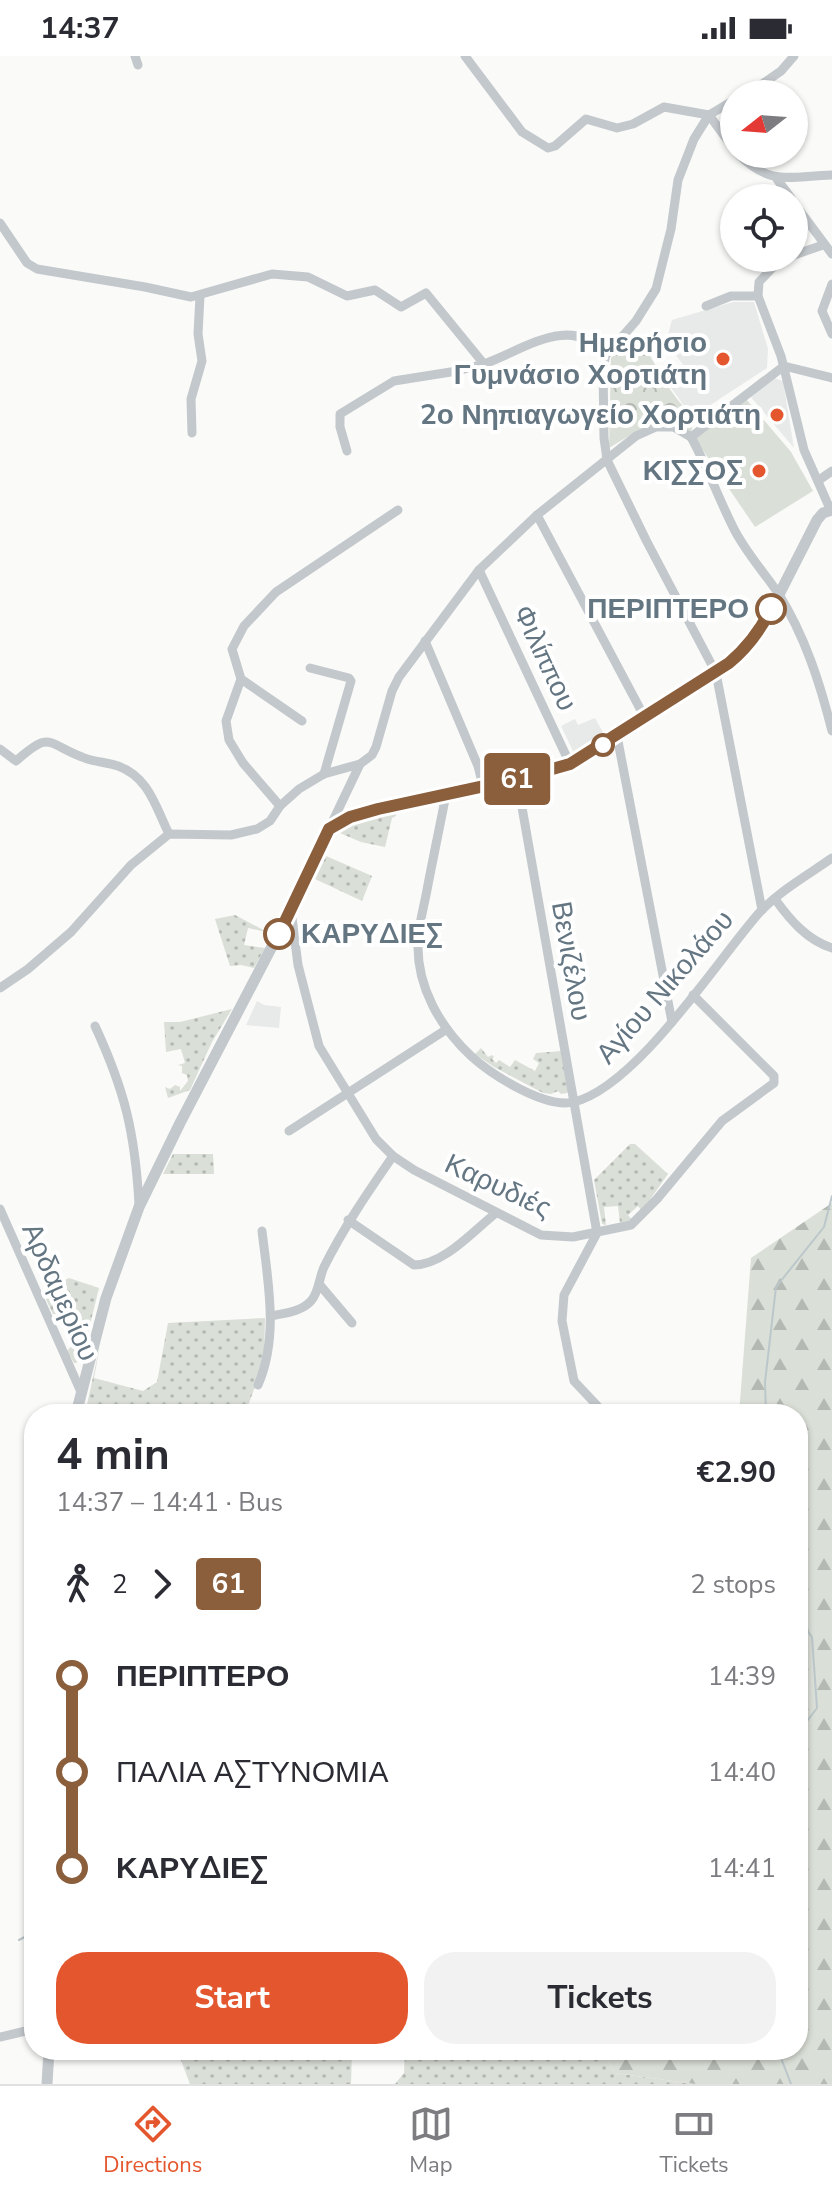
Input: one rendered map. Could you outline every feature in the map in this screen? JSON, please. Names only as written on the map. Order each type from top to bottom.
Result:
[{"type":"street","points":[[465,56],[522,132],[548,148],[555,146],[586,119],[617,128],[633,124],[662,107],[709,115],[720,130]]},
{"type":"street","points":[[768,80],[794,56]]},
{"type":"street","points":[[720,108],[709,115],[681,169],[671,229],[656,289],[636,321],[606,355],[604,438],[607,460],[716,673],[762,910]]},
{"type":"street","points":[[755,168],[777,179],[832,175]]},
{"type":"street","points":[[777,179],[781,184]]},
{"type":"street","points":[[0,223],[27,263],[37,269],[180,296],[200,296],[272,274],[308,277],[347,296],[375,290],[401,307],[426,293],[484,364]]},
{"type":"street","points":[[808,223],[832,254]]},
{"type":"street","points":[[808,250],[823,245]]},
{"type":"street","points":[[329,829],[350,817],[570,764],[716,673],[748,647],[762,628],[817,520],[823,513],[832,510],[804,450],[784,366],[758,296],[759,282],[769,272]]},
{"type":"street","points":[[832,284],[822,311],[832,334]]},
{"type":"street","points":[[192,433],[191,399],[202,361],[198,334],[200,296]]},
{"type":"street","points":[[706,306],[731,296],[758,296]]},
{"type":"street","points":[[347,451],[340,427],[340,414],[394,381],[484,364],[548,337],[563,334],[592,341],[606,355]]},
{"type":"street","points":[[784,366],[832,378]]},
{"type":"street","points":[[691,437],[784,366]]},
{"type":"street","points":[[78,1404],[106,1298],[139,1207],[291,910],[360,764],[376,747],[399,677],[479,570],[537,515],[636,436],[656,427],[674,427],[691,437],[707,465],[734,529],[778,594],[814,667],[832,731]]},
{"type":"street","points":[[819,480],[832,471]]},
{"type":"street","points":[[280,806],[243,763],[229,740],[226,721],[241,679],[232,649],[244,626],[276,592],[398,510]]},
{"type":"street","points":[[537,515],[645,718]]},
{"type":"street","name":"Φιλίππου","points":[[479,570],[570,764]]},
{"type":"street","points":[[425,641],[478,766],[483,786]]},
{"type":"street","points":[[310,668],[351,681],[324,774]]},
{"type":"street","points":[[241,679],[302,721]]},
{"type":"street","points":[[617,736],[672,1022]]},
{"type":"street","points":[[0,749],[16,761],[34,746],[45,741],[53,742],[83,758],[122,767],[148,789],[169,834]]},
{"type":"street","points":[[0,988],[28,969],[71,932],[131,865],[169,834],[231,835],[257,829],[270,821],[280,806],[299,789],[324,774],[360,764]]},
{"type":"street","name":"Βενιζέλου","points":[[517,779],[597,1233]]},
{"type":"street","points":[[446,794],[418,947],[426,991],[447,1029],[492,1073],[532,1094],[553,1101],[574,1102]]},
{"type":"street","name":"Αγίου Νικολάου","points":[[574,1102],[620,1076],[672,1022],[762,910],[832,858]]},
{"type":"street","points":[[775,899],[792,923],[822,945],[832,948]]},
{"type":"street","name":"Καρυδιές","points":[[291,910],[298,965],[319,1046],[376,1139],[393,1156],[414,1170],[541,1235],[573,1237],[631,1225],[664,1191],[722,1121],[774,1083],[774,1076],[693,995]]},
{"type":"street","points":[[95,1026],[126,1101],[139,1207]]},
{"type":"street","points":[[289,1131],[447,1029]]},
{"type":"street","points":[[271,1316],[295,1311],[310,1303],[348,1220],[393,1156]]},
{"type":"street","name":"Αρδαμερίου","points":[[0,1209],[81,1392]]},
{"type":"street","points":[[348,1220],[414,1265],[422,1265],[435,1260],[496,1213]]},
{"type":"street","points":[[258,1385],[267,1366],[271,1316],[262,1231]]},
{"type":"street","points":[[596,1404],[574,1381],[562,1321],[564,1295],[597,1233]]},
{"type":"street","points":[[319,1284],[352,1323]]},
{"type":"street","points":[[0,2037],[24,2031]]},
{"type":"street","points":[[47,2084],[48,2060]]},
{"type":"shaded area","name":"Ημερήσιο Γυμνάσιο Χορτιάτη","points":[[733,302],[754,302],[768,349],[767,368],[695,415],[690,414],[669,385],[687,370],[666,342],[672,320]]},
{"type":"shaded area","name":"2ο Νηπιαγωγείο Χορτιάτη","points":[[774,378],[783,381],[794,448],[750,396]]},
{"type":"shaded area","points":[[595,718],[605,736],[574,753],[561,726],[575,719],[578,725]]},
{"type":"shaded area","points":[[257,1001],[281,1007],[279,1028],[246,1025]]},
{"type":"green space","points":[[638,334],[672,391],[695,415],[691,433],[675,424],[632,434],[609,448],[611,358]]},
{"type":"green space","name":"ΚΙΣΣΟΣ","points":[[746,399],[791,452],[813,491],[755,527],[694,437]]},
{"type":"green space","points":[[396,811],[385,847],[340,833],[357,823]]},
{"type":"green space","points":[[326,856],[372,876],[362,901],[315,879]]},
{"type":"green space","points":[[235,915],[267,932],[248,928],[244,945],[265,948],[254,968],[230,966],[215,919]]},
{"type":"green space","points":[[232,1009],[212,1042],[190,1090],[168,1098],[165,1087],[170,1089],[175,1085],[180,1087],[180,1091],[188,1081],[187,1075],[182,1073],[182,1066],[178,1065],[185,1063],[181,1049],[166,1052],[164,1022],[180,1022]]},
{"type":"green space","points":[[481,1048],[488,1057],[494,1057],[492,1059],[496,1063],[499,1060],[510,1067],[515,1060],[535,1071],[539,1063],[533,1059],[536,1053],[562,1051],[570,1089],[561,1094],[558,1091],[543,1093],[475,1054]]},
{"type":"green space","points":[[630,1144],[635,1144],[668,1174],[642,1211],[638,1206],[628,1215],[632,1220],[620,1223],[618,1206],[604,1207],[606,1225],[602,1224],[594,1180]]},
{"type":"green space","points":[[173,1154],[213,1154],[214,1174],[163,1174]]},
{"type":"green space","points":[[832,1203],[832,2084],[695,2084],[615,2073],[608,2060],[808,2060],[808,1404],[740,1404],[751,1258]]},
{"type":"green space","points":[[69,1278],[99,1288],[81,1361],[74,1363],[67,1351],[73,1344],[42,1291]]},
{"type":"green space","points":[[265,1318],[264,1362],[249,1404],[87,1404],[101,1340],[94,1378],[143,1391],[157,1382],[168,1323]]},
{"type":"green space","points":[[181,2060],[352,2060],[351,2084],[190,2084]]},
{"type":"green space","points":[[405,2060],[608,2060],[615,2073],[695,2084],[395,2084],[404,2073]]},
{"type":"waterway","points":[[766,1404],[765,1382],[776,1287],[824,1227],[832,1196]]},
{"type":"waterway","points":[[808,1632],[812,1637],[817,1708],[808,1720]]},
{"type":"waterway","points":[[19,1940],[24,1937]]},
{"type":"waterway","points":[[782,2060],[791,2084]]},
{"type":"bus line","name":"61","points":[[279,934],[329,829],[350,817],[378,809],[517,779],[570,764],[729,663],[748,647],[771,609]]},
{"type":"place","name":"Ημερήσιο Γυμνάσιο Χορτιάτη","points":[[723,359]]},
{"type":"place","name":"2ο Νηπιαγωγείο Χορτιάτη","points":[[777,415]]},
{"type":"place","name":"ΚΙΣΣΟΣ","points":[[759,471]]},
{"type":"place","name":"ΠΕΡΙΠΤΕΡΟ","points":[[771,609]]},
{"type":"place","name":"ΚΑΡΥΔΙΕΣ","points":[[279,934]]}]
